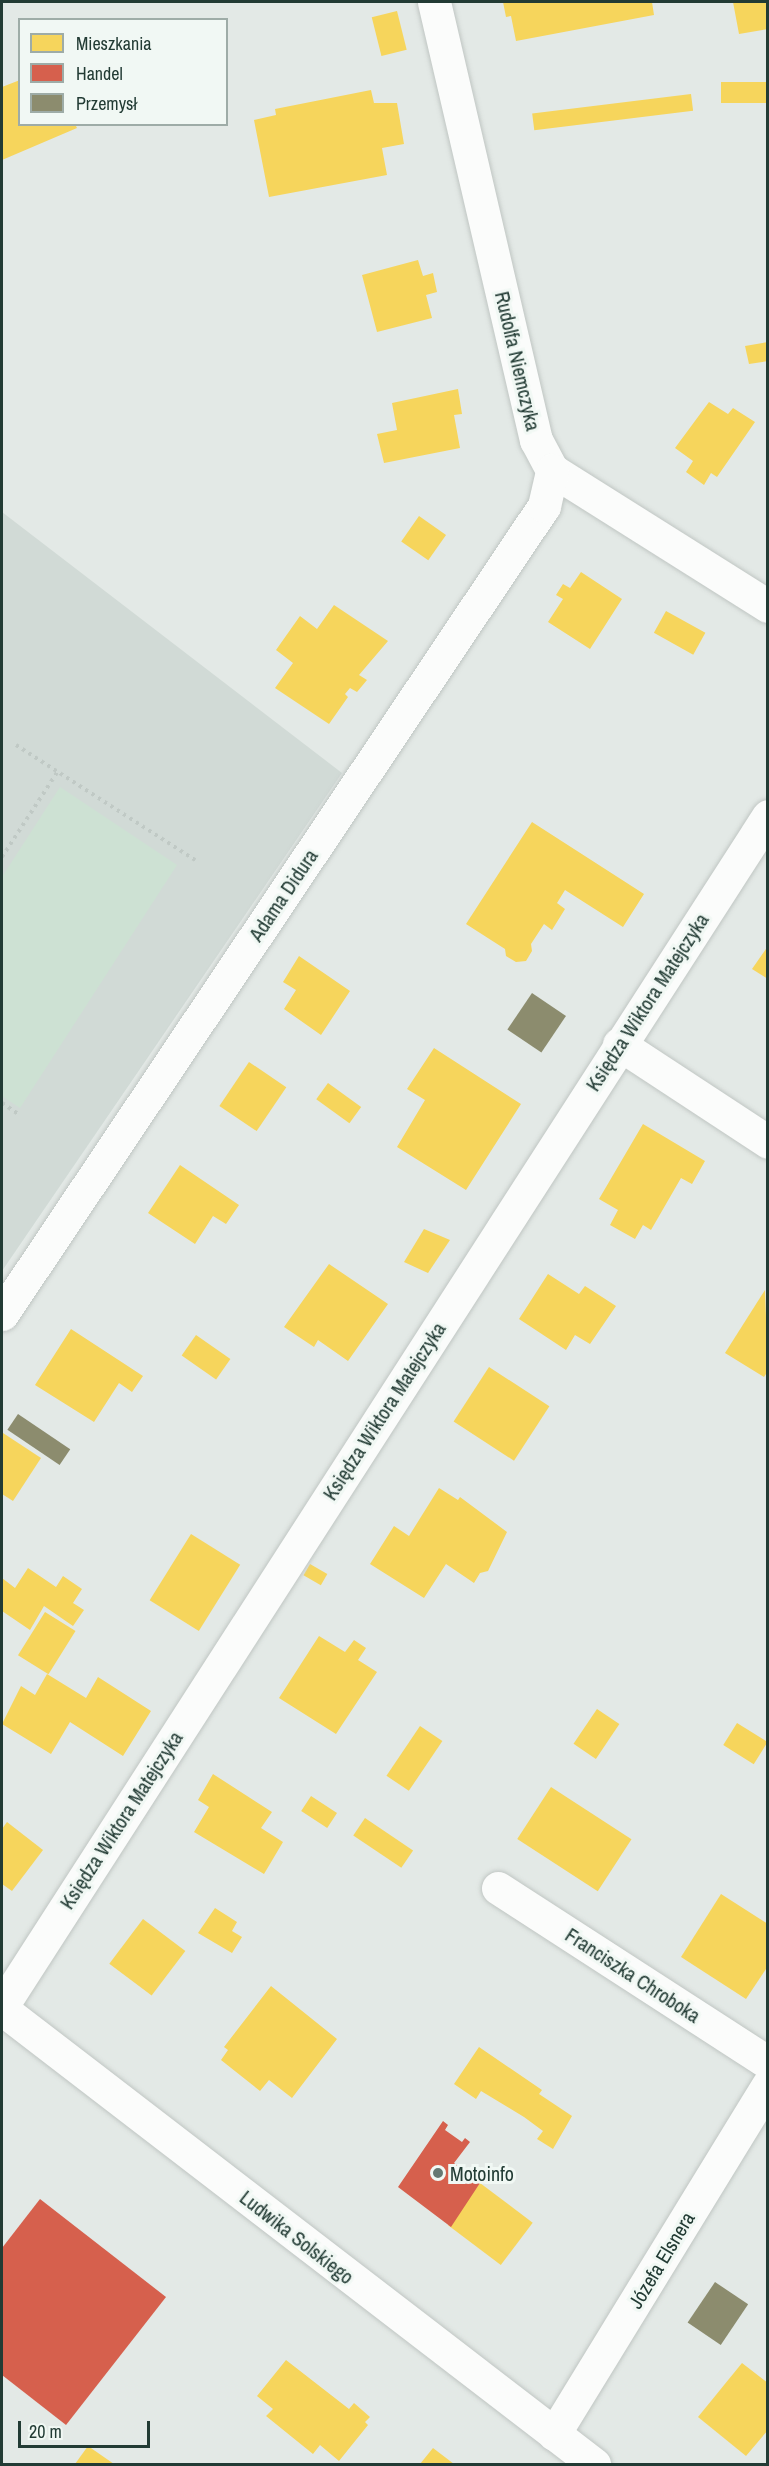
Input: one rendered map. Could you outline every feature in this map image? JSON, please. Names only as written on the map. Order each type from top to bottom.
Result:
[{"type":"street","name":"Rudolfa Niemczyka","points":[[434,2],[536,440],[552,470],[768,606]]},
{"type":"street","name":"Adama Didura","points":[[2,1314],[544,506],[552,470]]},
{"type":"street","name":"Księdza Wiktora Matejczyka","points":[[4,2016],[620,1044],[768,816]]},
{"type":"street","points":[[620,1044],[768,1142]]},
{"type":"street","name":"Franciszka Chroboka","points":[[498,1888],[768,2063]]},
{"type":"street","name":"Ludwika Solskiego","points":[[4,2016],[594,2464]]},
{"type":"street","name":"Józefa Elsnera","points":[[554,2434],[768,2085]]},
{"type":"path","points":[[16,745],[195,860]]},
{"type":"path","points":[[2,857],[58,771]]},
{"type":"path","points":[[2,1102],[20,1115]]},
{"type":"shaded area","points":[[2,512],[342,773],[2,1271]]},
{"type":"green space","points":[[60,787],[177,865],[20,1108],[2,1096],[2,877]]},
{"type":"building: Mieszkania","points":[[503,2],[652,2],[654,15],[516,41],[511,16],[506,17]]},
{"type":"building: Mieszkania","points":[[733,2],[768,2],[768,29],[739,34]]},
{"type":"building: Mieszkania","points":[[397,11],[407,50],[381,56],[372,17]]},
{"type":"building: Mieszkania","points":[[18,81],[18,126],[76,126],[77,128],[2,160],[2,87]]},
{"type":"building: Mieszkania","points":[[721,82],[768,82],[768,103],[721,103]]},
{"type":"building: Mieszkania","points":[[371,90],[374,103],[397,103],[404,144],[382,148],[387,175],[269,197],[254,120],[276,115],[275,109]]},
{"type":"building: Mieszkania","points":[[691,94],[693,111],[534,130],[532,113]]},
{"type":"building: Mieszkania","points":[[418,260],[423,276],[433,273],[437,292],[426,295],[432,318],[377,332],[362,275]]},
{"type":"building: Mieszkania","points":[[768,342],[768,361],[749,364],[745,346]]},
{"type":"building: Mieszkania","points":[[458,389],[462,414],[454,415],[460,448],[384,463],[377,434],[397,430],[392,403]]},
{"type":"building: Mieszkania","points":[[709,402],[728,414],[733,408],[755,422],[717,477],[711,473],[704,485],[686,472],[693,461],[675,448]]},
{"type":"building: Mieszkania","points":[[419,516],[446,535],[428,560],[401,541]]},
{"type":"building: Mieszkania","points":[[581,572],[622,599],[590,649],[548,622],[563,599],[556,595],[563,584],[570,588]]},
{"type":"building: Mieszkania","points":[[334,605],[388,641],[359,675],[367,680],[357,692],[350,688],[345,694],[348,697],[329,724],[275,688],[293,663],[276,650],[300,616],[317,629]]},
{"type":"building: Mieszkania","points":[[666,611],[705,633],[693,655],[654,633]]},
{"type":"building: Mieszkania","points":[[532,822],[644,894],[623,927],[565,890],[557,903],[565,909],[552,930],[544,924],[531,944],[532,951],[526,961],[516,962],[506,956],[505,949],[466,924]]},
{"type":"building: Mieszkania","points":[[768,946],[768,979],[752,969]]},
{"type":"building: Mieszkania","points":[[299,956],[350,991],[321,1035],[284,1009],[296,990],[283,982]]},
{"type":"building: Mieszkania","points":[[434,1048],[521,1104],[466,1190],[397,1147],[425,1100],[407,1089]]},
{"type":"building: Mieszkania","points":[[249,1062],[286,1087],[257,1131],[219,1106]]},
{"type":"building: Mieszkania","points":[[328,1083],[361,1107],[349,1123],[316,1099]]},
{"type":"building: Mieszkania","points":[[643,1124],[705,1161],[692,1184],[681,1178],[651,1230],[643,1225],[635,1239],[610,1225],[618,1210],[599,1199]]},
{"type":"building: Mieszkania","points":[[180,1165],[239,1205],[226,1224],[213,1216],[195,1244],[148,1213]]},
{"type":"building: Mieszkania","points":[[424,1229],[450,1240],[428,1273],[404,1262]]},
{"type":"building: Mieszkania","points":[[329,1264],[388,1304],[348,1361],[318,1340],[314,1347],[284,1327]]},
{"type":"building: Mieszkania","points":[[548,1274],[579,1294],[585,1286],[616,1306],[590,1344],[575,1335],[566,1350],[519,1319]]},
{"type":"building: Mieszkania","points":[[765,1290],[768,1371],[764,1377],[725,1353]]},
{"type":"building: Mieszkania","points":[[71,1329],[143,1376],[132,1392],[119,1383],[94,1422],[35,1385]]},
{"type":"building: Mieszkania","points":[[196,1335],[230,1359],[216,1380],[182,1355]]},
{"type":"building: Mieszkania","points":[[489,1367],[549,1406],[514,1461],[454,1422]]},
{"type":"building: Mieszkania","points":[[3,1433],[41,1458],[13,1501],[2,1494]]},
{"type":"building: Mieszkania","points":[[439,1488],[458,1500],[460,1497],[507,1532],[488,1571],[480,1573],[474,1583],[446,1564],[424,1598],[370,1564],[394,1526],[409,1536]]},
{"type":"building: Mieszkania","points":[[191,1534],[240,1565],[199,1631],[150,1600]]},
{"type":"building: Mieszkania","points":[[310,1564],[327,1574],[321,1585],[304,1575]]},
{"type":"building: Mieszkania","points":[[28,1568],[56,1587],[63,1576],[82,1589],[73,1603],[84,1610],[73,1626],[44,1606],[30,1630],[2,1611],[2,1578],[15,1588]]},
{"type":"building: Mieszkania","points":[[45,1612],[76,1631],[49,1674],[18,1655]]},
{"type":"building: Mieszkania","points":[[319,1636],[345,1652],[354,1640],[366,1648],[358,1660],[377,1672],[336,1734],[279,1698]]},
{"type":"building: Mieszkania","points":[[47,1674],[86,1698],[98,1677],[151,1711],[123,1756],[70,1722],[51,1754],[2,1724],[21,1686],[35,1695]]},
{"type":"building: Mieszkania","points":[[597,1709],[619,1724],[596,1759],[574,1744]]},
{"type":"building: Mieszkania","points":[[737,1723],[768,1742],[754,1764],[723,1745]]},
{"type":"building: Mieszkania","points":[[420,1726],[442,1741],[409,1791],[386,1776]]},
{"type":"building: Mieszkania","points":[[213,1774],[272,1812],[261,1828],[283,1842],[264,1874],[194,1832],[209,1807],[198,1800]]},
{"type":"building: Mieszkania","points":[[551,1787],[632,1839],[598,1891],[517,1839]]},
{"type":"building: Mieszkania","points":[[311,1796],[337,1813],[327,1828],[301,1811]]},
{"type":"building: Mieszkania","points":[[365,1818],[413,1850],[401,1868],[353,1835]]},
{"type":"building: Mieszkania","points":[[7,1822],[43,1850],[12,1891],[2,1884],[2,1829]]},
{"type":"building: Mieszkania","points":[[721,1894],[768,1924],[768,1966],[746,1999],[681,1957]]},
{"type":"building: Mieszkania","points":[[215,1908],[237,1922],[232,1931],[242,1937],[232,1953],[198,1933]]},
{"type":"building: Mieszkania","points":[[143,1919],[185,1951],[152,1996],[109,1964]]},
{"type":"building: Mieszkania","points":[[271,1986],[337,2039],[292,2098],[269,2080],[260,2091],[221,2060],[228,2050],[224,2047]]},
{"type":"building: Mieszkania","points":[[479,2047],[542,2090],[539,2094],[572,2116],[553,2149],[537,2139],[543,2131],[524,2117],[481,2091],[476,2099],[454,2084]]},
{"type":"building: Mieszkania","points":[[480,2183],[533,2223],[501,2265],[448,2225]]},
{"type":"building: Mieszkania","points":[[286,2360],[349,2409],[354,2403],[370,2417],[365,2422],[368,2425],[339,2461],[320,2445],[313,2454],[266,2416],[273,2409],[257,2396]]},
{"type":"building: Mieszkania","points":[[742,2363],[768,2383],[768,2430],[746,2456],[698,2417]]},
{"type":"building: Mieszkania","points":[[88,2446],[114,2464],[75,2464]]},
{"type":"building: Mieszkania","points":[[433,2448],[454,2464],[420,2464]]},
{"type":"building: Handel","name":"Motoinfo","points":[[443,2121],[448,2125],[445,2130],[462,2142],[465,2138],[470,2142],[454,2163],[480,2183],[451,2227],[398,2187]]},
{"type":"building: Handel","points":[[40,2199],[166,2297],[66,2425],[2,2375],[2,2248]]},
{"type":"building: Przemysł","points":[[532,993],[566,1016],[541,1052],[507,1029]]},
{"type":"building: Przemysł","points":[[18,1414],[70,1449],[60,1465],[7,1430]]},
{"type":"building: Przemysł","points":[[715,2282],[748,2304],[721,2345],[688,2323]]},
{"type":"place","name":"Motoinfo","points":[[438,2173]]}]
